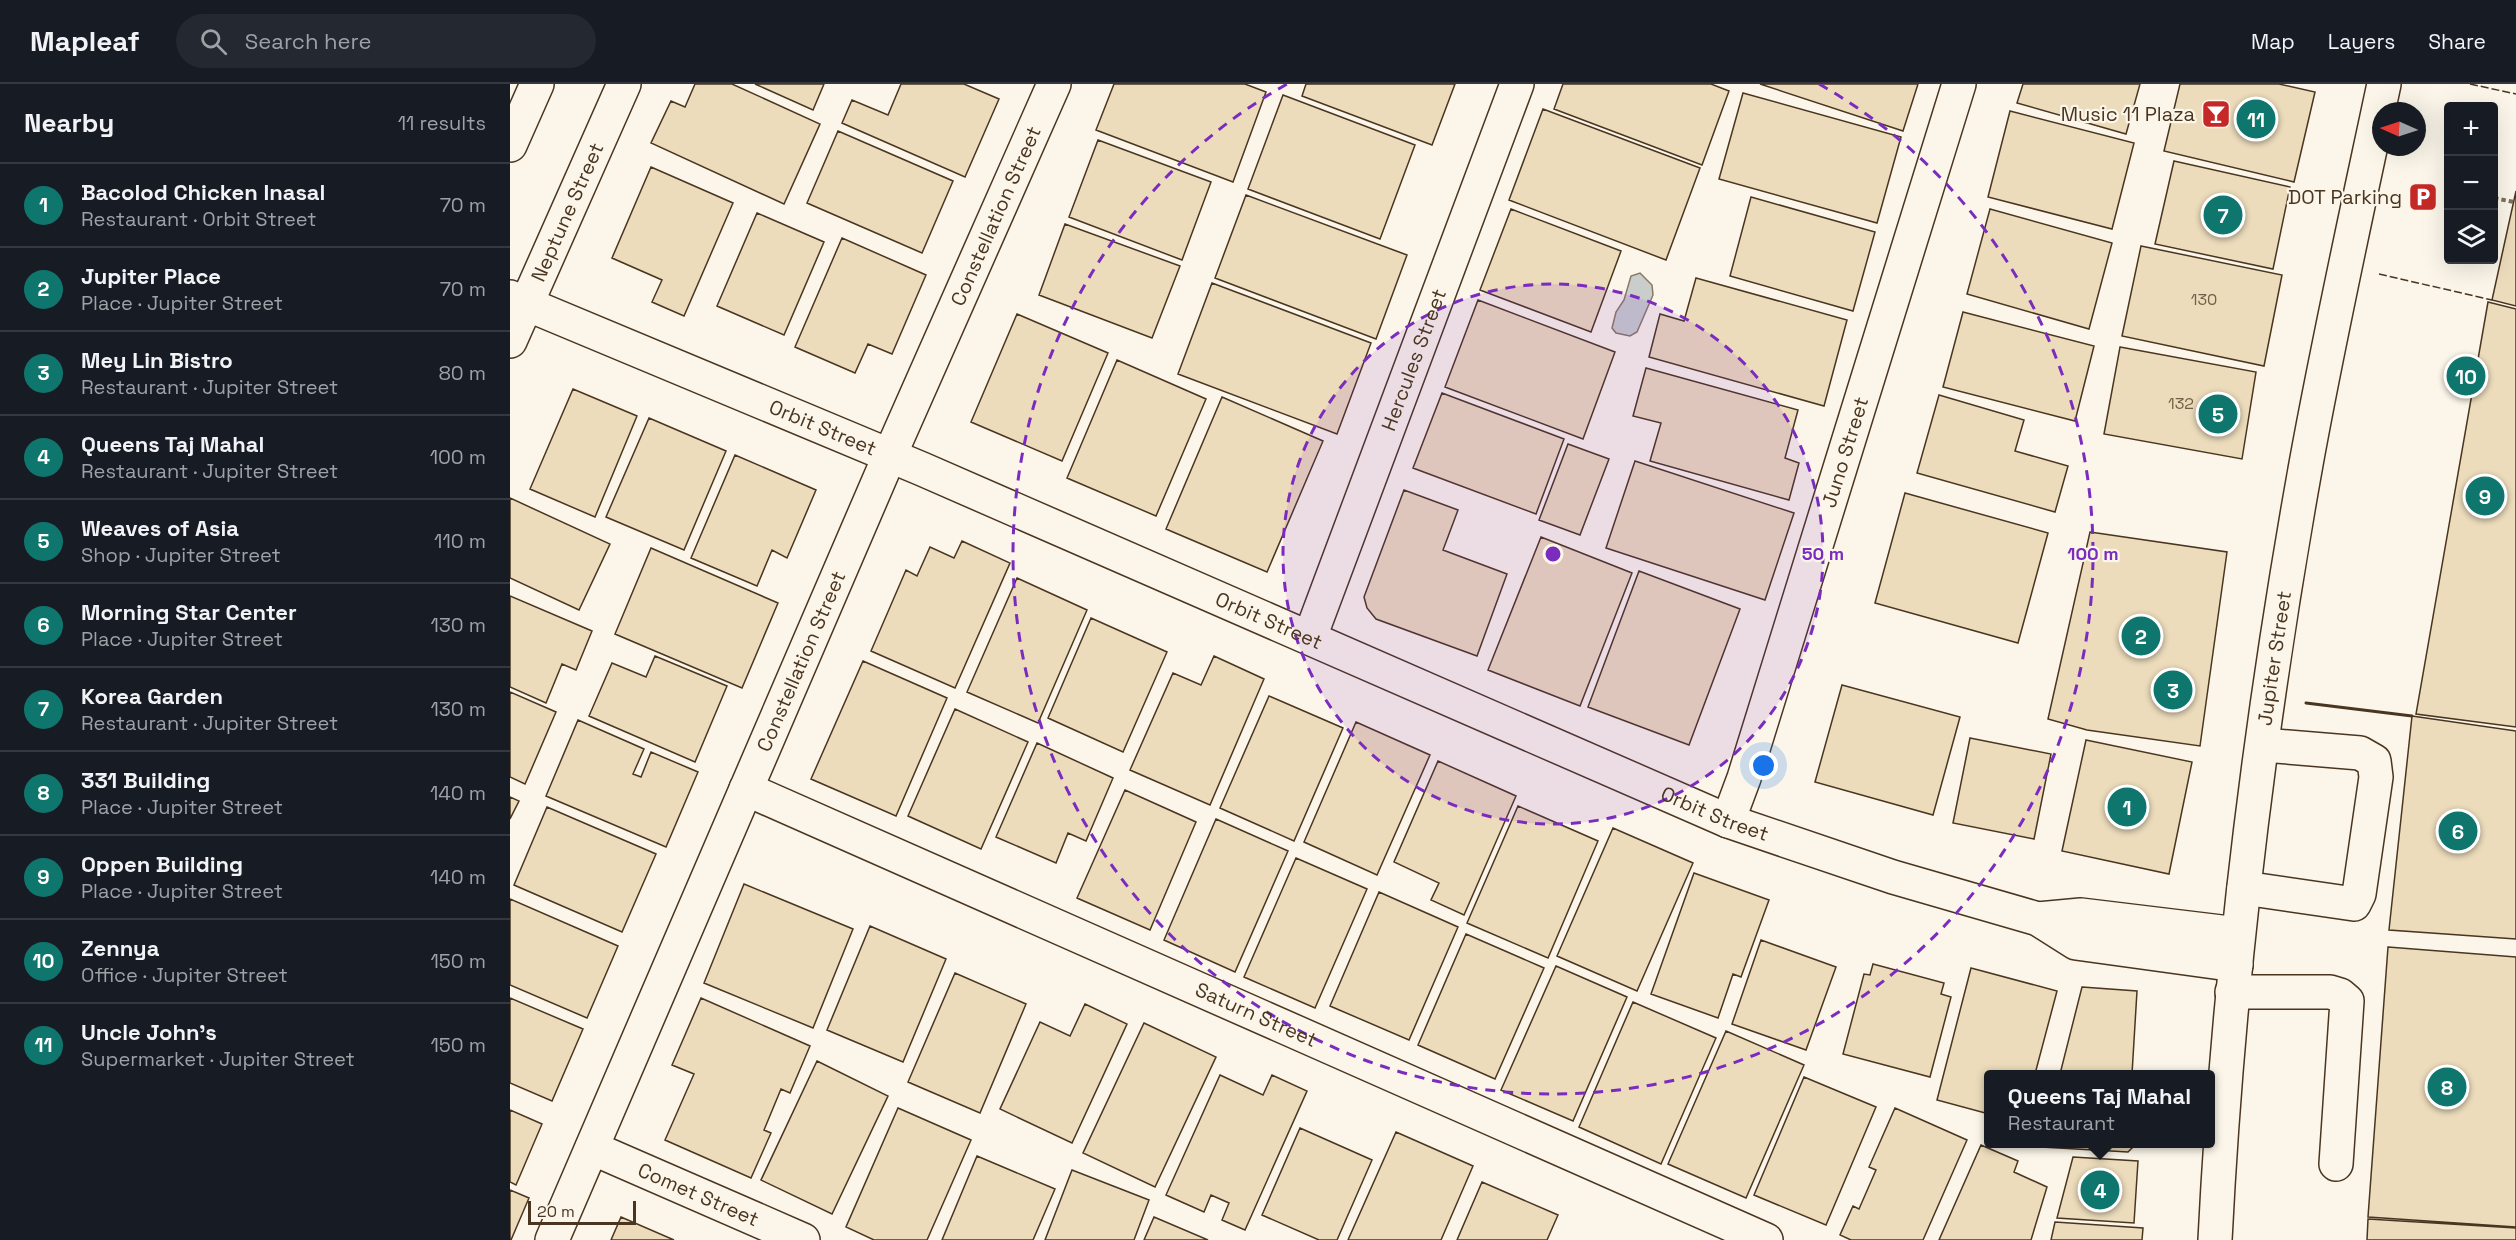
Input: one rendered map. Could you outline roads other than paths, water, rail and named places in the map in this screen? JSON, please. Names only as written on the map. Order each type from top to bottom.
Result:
[{"type":"street","points":[[510,145],[537,84]]},
{"type":"street","name":"Neptune Street","points":[[510,341],[519,300],[624,84]]},
{"type":"street","name":"Constellation Street","points":[[552,1240],[889,457],[1054,84]]},
{"type":"street","name":"Hercules Street","points":[[1310,637],[1516,84]]},
{"type":"street","name":"Juno Street","points":[[1728,821],[1744,778],[1959,84]]},
{"type":"street","name":"Jupiter Street","points":[[2214,1240],[2235,964],[2263,745],[2306,465],[2349,242],[2384,84]]},
{"type":"street","name":"Orbit Street","points":[[519,300],[922,469],[1728,821],[1893,877],[2038,919],[2081,915],[2340,995],[2347,1001],[2336,1164]]},
{"type":"street","points":[[2244,888],[2354,904],[2359,894],[2376,777],[2374,761],[2360,753],[2263,745]]},
{"type":"street","name":"Saturn Street","points":[[746,789],[1766,1240]]},
{"type":"street","name":"Comet Street","points":[[592,1148],[803,1240]]},
{"type":"place","name":"Music 11 Plaza","points":[[2216,114]]},
{"type":"place","name":"Uncle John's","points":[[2256,119]]},
{"type":"place","name":"DOT Parking","points":[[2423,197]]},
{"type":"place","name":"Korea Garden","points":[[2223,215]]},
{"type":"place","name":"Zennya","points":[[2466,376]]},
{"type":"place","name":"Weaves of Asia","points":[[2218,414]]},
{"type":"place","name":"Oppen Building","points":[[2485,496]]},
{"type":"place","name":"Jupiter Place","points":[[2141,636]]},
{"type":"place","name":"Mey Lin Bistro","points":[[2173,690]]},
{"type":"place","name":"Bacolod Chicken Inasal","points":[[2127,807]]},
{"type":"place","name":"Morning Star Center","points":[[2458,831]]},
{"type":"place","name":"331 Building","points":[[2447,1087]]},
{"type":"place","name":"Queens Taj Mahal","points":[[2100,1190]]}]
